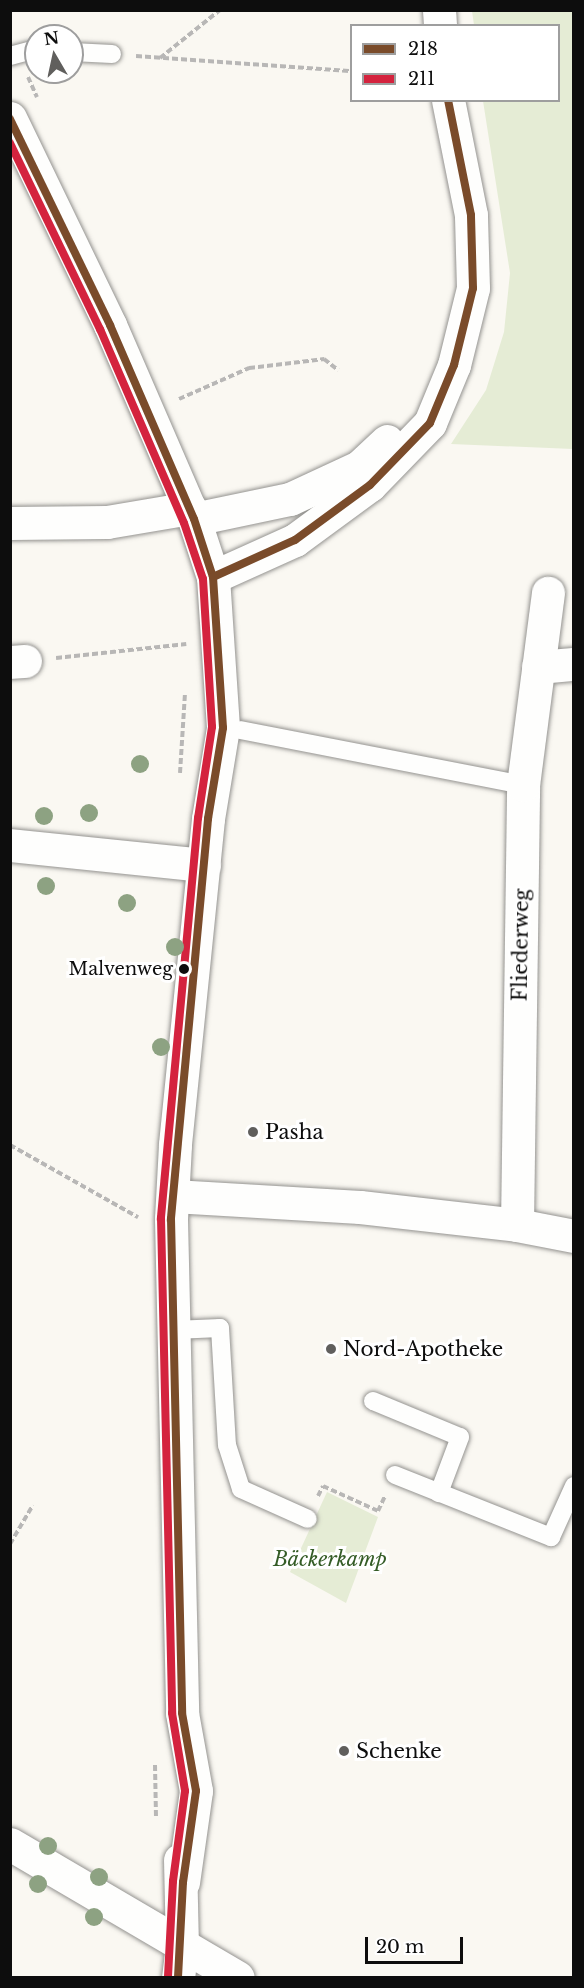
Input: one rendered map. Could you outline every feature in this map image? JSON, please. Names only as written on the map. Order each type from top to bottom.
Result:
[{"type":"street","points":[[213,577],[295,540],[370,485],[430,423],[468,324],[474,250],[448,102]]},
{"type":"street","points":[[11,120],[110,326],[192,513],[213,577],[198,649],[208,819],[172,1208],[182,1713],[173,1792],[183,1882],[180,1962]]},
{"type":"street","points":[[10,523],[107,522],[290,499],[358,467],[415,416],[449,378]]},
{"type":"street","name":"Fliederweg","points":[[517,1225],[523,785],[548,593]]},
{"type":"street","points":[[538,667],[573,664]]},
{"type":"street","points":[[10,845],[204,865]]},
{"type":"street","points":[[172,1208],[286,1200],[517,1225],[573,1236]]},
{"type":"street","points":[[10,1844],[180,1962],[238,1977]]},
{"type":"lane","points":[[84,53],[112,54]]},
{"type":"lane","points":[[240,730],[523,785]]},
{"type":"lane","points":[[174,1330],[220,1328],[228,1445],[241,1489],[308,1519]]},
{"type":"lane","points":[[373,1401],[459,1437],[439,1492]]},
{"type":"lane","points":[[395,1475],[551,1538],[573,1486]]},
{"type":"path","points":[[160,58],[220,10]]},
{"type":"path","points":[[112,54],[350,71]]},
{"type":"path","points":[[170,403],[249,369],[324,359],[338,370]]},
{"type":"path","points":[[18,661],[198,649],[188,632]]},
{"type":"path","points":[[179,781],[186,689]]},
{"type":"path","points":[[10,1145],[137,1216],[172,1208]]},
{"type":"path","points":[[137,1228],[138,1205]]},
{"type":"path","points":[[308,1519],[323,1486],[378,1511],[395,1475]]},
{"type":"path","points":[[10,1544],[33,1505]]},
{"type":"path","points":[[155,1760],[156,1826]]},
{"type":"green space","points":[[472,11],[573,11],[573,449],[451,444],[486,390],[504,332],[510,273],[483,102],[560,102],[560,24],[474,24]]},
{"type":"green space","name":"Bäckerkamp","points":[[327,1492],[378,1517],[346,1603],[290,1572]]},
{"type":"transit line","name":"218","points":[[213,577],[295,540],[370,485],[430,423],[454,365],[473,288],[471,215],[448,102]]},
{"type":"transit line","name":"218","points":[[10,119],[110,325],[194,519],[213,577],[223,728],[208,819],[171,1219],[182,1713],[196,1791],[183,1882],[178,1978]]},
{"type":"transit line","name":"211","points":[[10,143],[100,329],[184,523],[203,579],[212,727],[198,818],[161,1218],[172,1713],[185,1791],[173,1881],[168,1977]]},
{"type":"place","name":"Malvenweg","points":[[184,969]]},
{"type":"place","name":"Pasha","points":[[253,1132]]},
{"type":"place","name":"Nord-Apotheke","points":[[331,1349]]},
{"type":"place","name":"Schenke","points":[[344,1751]]}]
